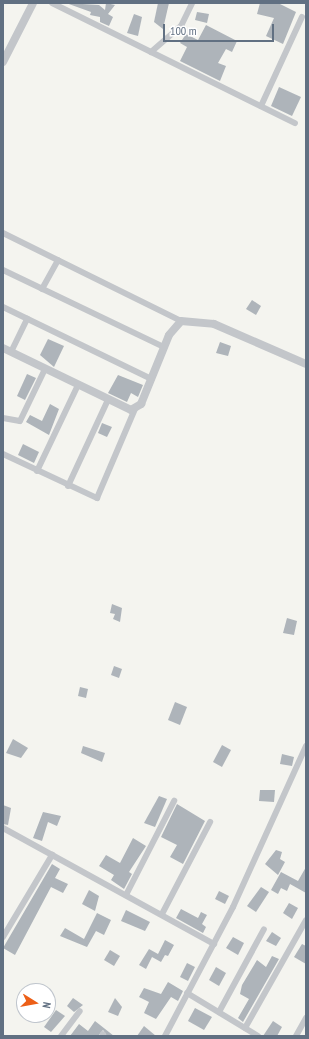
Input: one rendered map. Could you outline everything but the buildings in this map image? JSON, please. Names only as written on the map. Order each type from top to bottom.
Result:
[{"type":"street","points":[[3,62],[32,3]]},
{"type":"street","points":[[52,3],[295,123]]},
{"type":"street","points":[[151,52],[181,26],[192,3]]},
{"type":"street","points":[[261,106],[302,16]]},
{"type":"street","points":[[3,233],[181,321],[214,324],[306,364]]},
{"type":"street","points":[[42,289],[58,260]]},
{"type":"street","points":[[3,270],[164,347]]},
{"type":"street","points":[[3,308],[151,379]]},
{"type":"street","points":[[11,352],[27,319]]},
{"type":"street","points":[[3,454],[68,486],[97,498],[135,409],[141,404],[164,347],[181,321]]},
{"type":"street","points":[[3,348],[108,400],[135,409]]},
{"type":"street","points":[[3,418],[20,421],[45,369]]},
{"type":"street","points":[[37,471],[78,385]]},
{"type":"street","points":[[68,486],[108,400]]},
{"type":"street","points":[[165,1036],[214,944],[306,746]]},
{"type":"street","points":[[126,895],[174,801]]},
{"type":"street","points":[[162,914],[210,822]]},
{"type":"street","points":[[3,828],[52,856],[162,914],[214,944]]},
{"type":"street","points":[[3,937],[52,856]]},
{"type":"street","points":[[245,1028],[306,920]]},
{"type":"street","points":[[219,1012],[264,929]]},
{"type":"street","points":[[187,993],[258,1036]]},
{"type":"street","points":[[61,1036],[80,1011]]},
{"type":"street","points":[[296,1036],[306,1018]]}]
